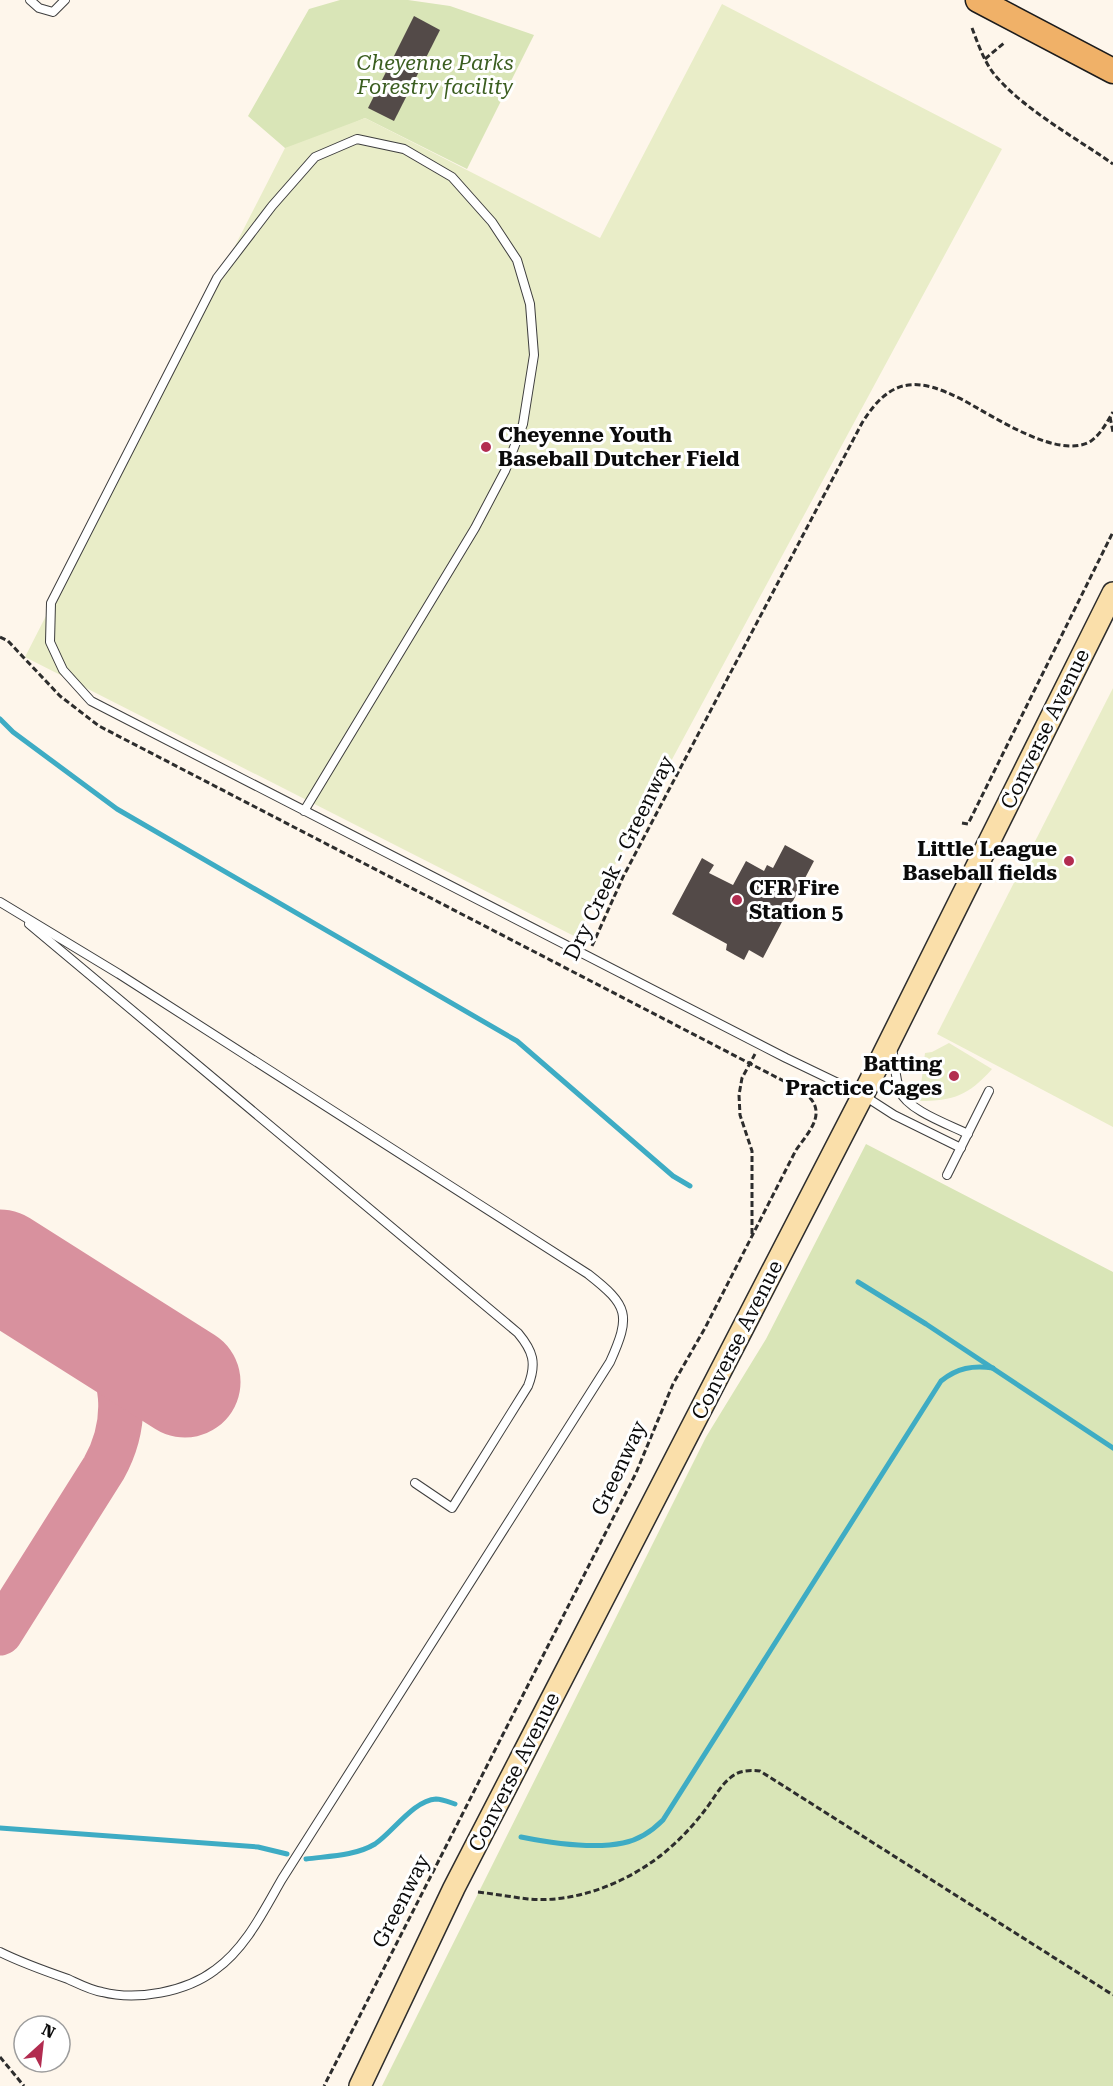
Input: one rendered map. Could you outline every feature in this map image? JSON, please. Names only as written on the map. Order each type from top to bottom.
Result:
[{"type":"main road","points":[[978,0],[1113,71]]},
{"type":"main road","name":"Converse Avenue","points":[[360,2086],[454,1888],[863,1095],[1113,593]]},
{"type":"lane","points":[[30,0],[39,8],[53,12],[65,0]]},
{"type":"lane","points":[[304,811],[475,528],[505,471],[523,424],[534,355],[530,304],[517,260],[492,222],[452,177],[404,149],[357,139],[315,157],[272,206],[217,278],[51,603],[51,642],[63,670],[91,701],[304,811],[760,1044],[863,1095],[894,1114],[961,1148]]},
{"type":"lane","points":[[0,902],[158,999],[588,1274],[617,1300],[622,1308],[624,1322],[622,1335],[610,1362],[239,1948],[215,1970],[187,1985],[159,1994],[102,1993],[0,1952]]},
{"type":"lane","points":[[9,907],[518,1333],[528,1345],[533,1359],[533,1373],[528,1386],[452,1508],[415,1483]]},
{"type":"lane","points":[[891,1039],[901,1094],[911,1105],[968,1134]]},
{"type":"lane","points":[[947,1175],[989,1091]]},
{"type":"path","points":[[972,28],[993,72],[1022,101],[1113,164]]},
{"type":"path","points":[[985,59],[1004,43]]},
{"type":"path","name":"Dry Creek - Greenway","points":[[0,637],[8,641],[60,696],[99,726],[579,975],[627,868],[862,423],[875,405],[883,397],[902,386],[922,384],[944,390],[1041,441],[1066,446],[1083,445],[1089,442],[1102,430],[1113,412]]},
{"type":"path","points":[[1110,417],[1113,432]]},
{"type":"path","points":[[962,823],[968,824],[1113,532]]},
{"type":"path","name":"Greenway","points":[[324,2086],[636,1473],[673,1384],[705,1328],[796,1150],[812,1128],[816,1115],[813,1102],[808,1095],[579,975]]},
{"type":"path","points":[[752,1237],[752,1151],[740,1114],[739,1095],[742,1078],[760,1044]]},
{"type":"path","points":[[478,1892],[530,1899],[561,1898],[594,1891],[623,1879],[650,1864],[676,1842],[700,1817],[730,1778],[743,1770],[760,1771],[1113,1995]]},
{"type":"path","points":[[0,2057],[24,2086]]},
{"type":"green space","name":"Cheyenne Parks Forestry facility","points":[[340,0],[408,0],[450,6],[534,35],[467,169],[365,118],[299,147],[285,148],[248,116],[309,9]]},
{"type":"green space","name":"Cheyenne Youth Baseball Dutcher Field","points":[[722,4],[1002,149],[576,937],[25,657],[285,148],[365,118],[600,238]]},
{"type":"green space","name":"Little League Baseball fields","points":[[1113,688],[1113,1127],[937,1034]]},
{"type":"green space","name":"Batting Practice Cages","points":[[949,1043],[992,1069],[976,1085],[960,1095],[942,1100],[919,1101],[925,1053]]},
{"type":"green space","points":[[866,1144],[1113,1272],[1113,2086],[382,2086],[706,1437],[766,1339]]},
{"type":"building","points":[[414,16],[440,30],[394,121],[368,108]]},
{"type":"building","name":"CFR Fire Station 5","points":[[785,845],[814,861],[763,958],[749,950],[744,960],[726,950],[727,944],[672,914],[702,858],[714,865],[709,873],[733,885],[746,861],[764,871],[767,865],[773,868]]},
{"type":"waterway","points":[[0,719],[13,732],[117,809],[517,1041],[673,1176],[690,1186]]},
{"type":"waterway","points":[[858,1282],[926,1324],[1113,1448]]},
{"type":"waterway","points":[[521,1837],[572,1844],[612,1845],[640,1837],[663,1820],[941,1381],[966,1368],[993,1368]]},
{"type":"waterway","points":[[306,1859],[342,1855],[367,1848],[382,1839],[412,1811],[428,1801],[438,1799],[455,1804]]},
{"type":"waterway","points":[[0,1828],[258,1847],[287,1854]]},
{"type":"taxiway","points":[[0,1633],[104,1468],[118,1433],[120,1397],[118,1379],[112,1362],[91,1331],[52,1298]]},
{"type":"runway","points":[[0,1265],[185,1382]]},
{"type":"place","name":"Cheyenne Youth Baseball Dutcher Field","points":[[486,447]]},
{"type":"place","name":"Little League Baseball fields","points":[[1069,861]]},
{"type":"place","name":"CFR Fire Station 5","points":[[737,900]]},
{"type":"place","name":"Batting Practice Cages","points":[[954,1076]]}]
